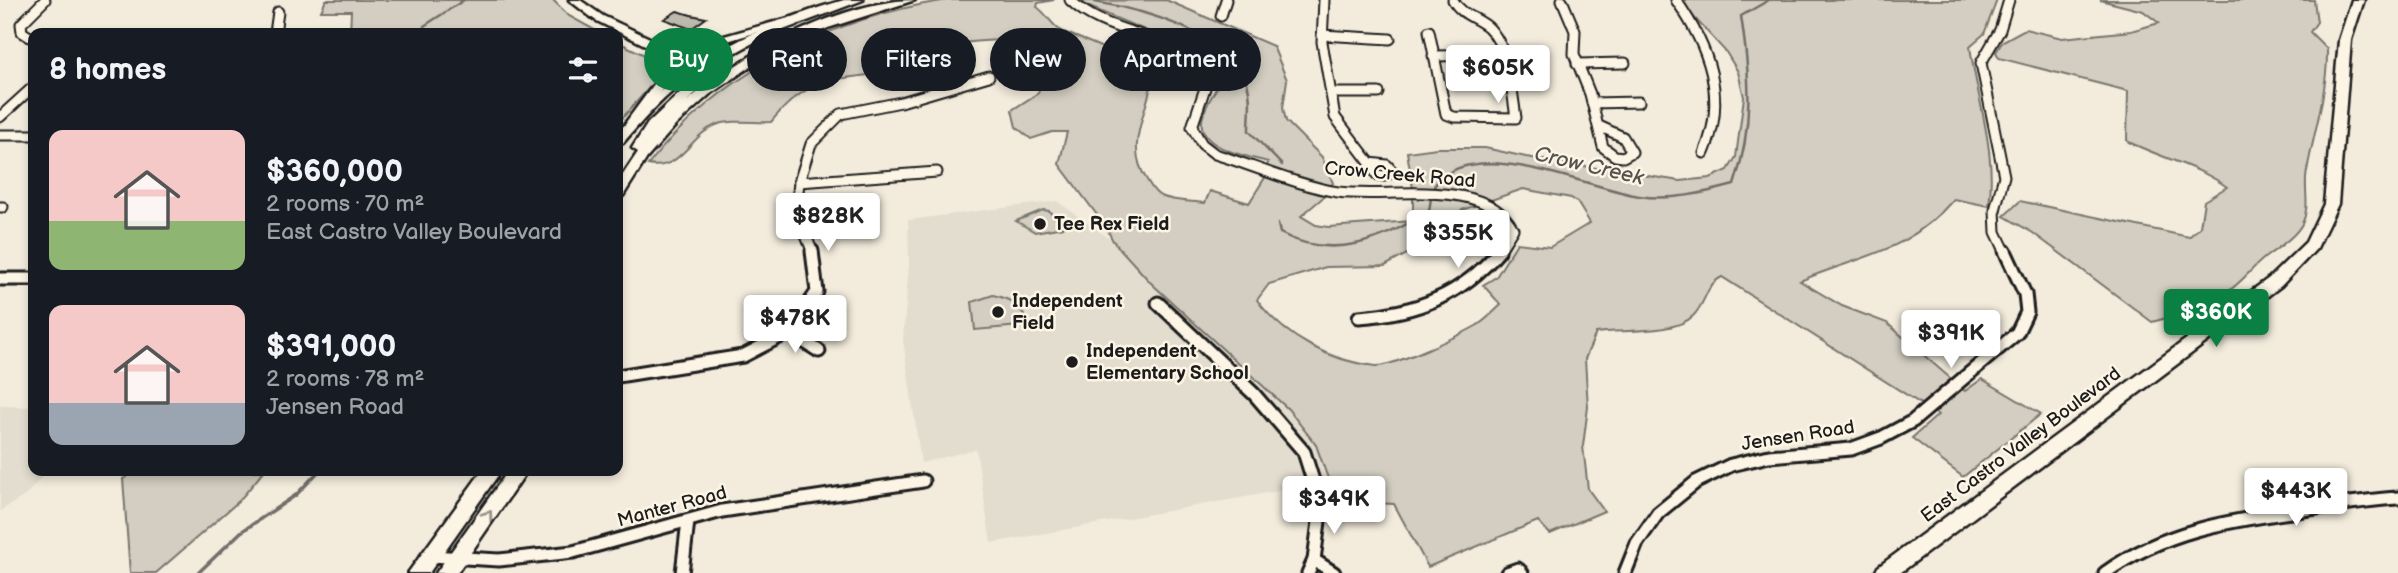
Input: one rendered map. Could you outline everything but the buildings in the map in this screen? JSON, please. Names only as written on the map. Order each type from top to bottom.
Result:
[{"type":"main road","points":[[733,48],[796,19],[860,6],[909,0]]},
{"type":"main road","name":"East Castro Valley Boulevard","points":[[1885,573],[2276,282],[2312,244],[2331,204],[2345,40],[2358,0]]},
{"type":"main road","points":[[733,60],[809,25],[860,6]]},
{"type":"main road","points":[[627,176],[674,122],[737,72],[803,34],[860,6]]},
{"type":"main road","points":[[623,134],[667,91]]},
{"type":"main road","points":[[623,184],[653,126],[690,91]]},
{"type":"main road","points":[[418,573],[488,476]]},
{"type":"main road","points":[[451,566],[514,476]]},
{"type":"street","points":[[28,36],[22,32],[21,24],[46,0]]},
{"type":"street","points":[[574,0],[592,15],[620,28]]},
{"type":"street","name":"Crow Creek Road","points":[[1070,0],[1073,5],[1100,18],[1172,46],[1201,65],[1208,79],[1191,115],[1191,129],[1199,142],[1215,154],[1337,192],[1454,194],[1489,201],[1507,215],[1513,229],[1498,256],[1478,278],[1429,304],[1390,316],[1359,317]]},
{"type":"street","points":[[1221,16],[1226,0]]},
{"type":"street","points":[[1324,0],[1322,35],[1335,117],[1370,163]]},
{"type":"street","points":[[1429,31],[1446,114],[1454,117],[1509,120],[1516,118],[1500,55],[1490,30],[1462,14],[1453,0]]},
{"type":"street","points":[[1562,0],[1575,31],[1573,47],[1577,64],[1599,127]]},
{"type":"street","points":[[1676,0],[1699,36],[1713,68],[1713,130],[1704,153]]},
{"type":"street","name":"Jensen Road","points":[[1625,573],[1637,543],[1658,513],[1696,482],[1731,465],[1769,456],[1852,449],[1881,438],[1913,421],[2017,333],[2027,312],[2025,294],[1996,232],[1995,210],[2004,176],[1981,63],[2000,30],[2009,0]]},
{"type":"street","points":[[276,28],[278,12]]},
{"type":"street","points":[[733,37],[796,19]]},
{"type":"street","points":[[623,30],[644,39]]},
{"type":"street","points":[[1322,35],[1390,39]]},
{"type":"street","points":[[1433,56],[1500,55]]},
{"type":"street","points":[[1577,64],[1625,63]]},
{"type":"street","points":[[623,375],[743,356],[789,332],[817,292],[812,247],[796,211],[799,182],[811,144],[841,114],[901,102],[989,76]]},
{"type":"street","points":[[623,134],[655,91]]},
{"type":"street","points":[[0,117],[28,92]]},
{"type":"street","points":[[1331,93],[1379,93]]},
{"type":"street","points":[[1592,103],[1639,102]]},
{"type":"street","points":[[0,135],[28,135]]},
{"type":"street","points":[[799,182],[937,172]]},
{"type":"street","points":[[0,279],[28,279]]},
{"type":"street","points":[[1158,303],[1254,394],[1304,452],[1321,506],[1311,567],[1334,573]]},
{"type":"street","points":[[789,332],[819,351]]},
{"type":"street","name":"Manter Road","points":[[431,556],[451,566],[573,552],[722,511],[923,481]]},
{"type":"street","points":[[2105,573],[2147,544],[2190,529],[2226,521],[2398,498]]},
{"type":"street","points":[[682,573],[688,521]]},
{"type":"street","points":[[1507,573],[1518,569],[1522,573]]},
{"type":"shaded area","points":[[326,0],[553,0],[569,16],[591,28],[350,28],[351,11],[321,11]]},
{"type":"shaded area","points":[[948,0],[1054,0],[1038,3],[1037,7],[1057,28],[990,28],[990,41],[976,42],[976,28],[861,28],[861,76],[847,78],[847,28],[840,28],[862,20]]},
{"type":"shaded area","points":[[1166,0],[1231,28],[1140,28],[1085,5],[1083,1]]},
{"type":"shaded area","points":[[1678,0],[1997,0],[1984,34],[1970,46],[1988,145],[1991,186],[1989,206],[1954,199],[1918,232],[1900,242],[1800,281],[1842,306],[1887,323],[1965,391],[1982,379],[2041,414],[1963,477],[1912,438],[1938,415],[1722,277],[1712,285],[1693,316],[1684,322],[1661,329],[1596,333],[1585,359],[1588,407],[1583,446],[1588,489],[1604,511],[1550,534],[1538,521],[1428,567],[1394,504],[1336,501],[1316,445],[1288,409],[1151,283],[1113,241],[1106,227],[1059,164],[1067,132],[1052,132],[1031,139],[1016,127],[1012,110],[1038,93],[1086,91],[1086,41],[1100,47],[1100,91],[1150,91],[1138,135],[1138,157],[1151,187],[1161,196],[1205,203],[1210,191],[1249,203],[1266,176],[1326,195],[1301,216],[1316,225],[1328,227],[1413,221],[1413,188],[1407,152],[1437,148],[1485,148],[1680,181],[1710,178],[1728,170],[1736,157],[1744,97],[1738,72],[1726,52]],"holes":[[[1523,189],[1571,198],[1577,202],[1590,223],[1550,247],[1517,243],[1496,277],[1483,285],[1501,305],[1486,319],[1442,343],[1384,365],[1376,366],[1342,359],[1309,345],[1280,325],[1257,300],[1269,284],[1326,267],[1385,266],[1449,231],[1462,210]]]},
{"type":"shaded area","points":[[2100,0],[2314,0],[2317,22],[2310,32],[2327,49],[2323,95],[2306,177],[2306,211],[2299,229],[2227,292],[2200,306],[2152,322],[2033,233],[2004,216],[2020,201],[2189,237],[2200,227],[2204,201],[2227,187],[2205,174],[2127,141],[2128,91],[1999,58],[1996,52],[2003,41],[2025,29],[2062,38],[2131,31],[2159,23],[2143,11]]},
{"type":"shaded area","points":[[1261,41],[1273,46],[1287,80],[1283,108],[1286,121],[1322,157],[1333,183],[1331,186],[1267,167],[1268,162],[1224,149],[1214,143],[1206,136],[1202,127],[1208,103],[1215,91],[1261,91]]},
{"type":"shaded area","points":[[623,44],[644,55],[644,91],[646,91],[623,117]]},
{"type":"shaded area","points":[[747,74],[747,91],[805,91],[771,122],[716,125],[699,136],[669,163],[648,165],[677,132],[709,102],[724,91],[733,91],[733,84]]},
{"type":"shaded area","name":"Independent Elementary School","points":[[1057,201],[1113,241],[1151,283],[1288,409],[1316,445],[1328,482],[991,543],[976,449],[921,463],[903,340],[909,263],[908,220]]},
{"type":"shaded area","name":"Tee Rex Field","points":[[1043,210],[1049,211],[1063,227],[1035,232],[1016,221]]},
{"type":"shaded area","name":"Independent Field","points":[[993,295],[1007,299],[1018,307],[1024,315],[1020,326],[975,330],[972,302]]},
{"type":"shaded area","points":[[0,406],[28,407],[28,476],[43,476],[25,496],[0,511]]},
{"type":"shaded area","points":[[128,476],[260,476],[239,501],[156,573],[130,573],[123,479]]},
{"type":"waterway","points":[[425,28],[464,0]]},
{"type":"waterway","name":"Crow Creek","points":[[1278,224],[1280,233],[1319,246],[1356,244],[1375,239],[1429,211],[1438,181],[1457,169],[1480,164],[1507,164],[1536,169],[1617,191],[1663,198],[1734,185],[1745,142],[1748,101],[1747,59],[1741,16],[1769,0]]},
{"type":"waterway","name":"Crow Creek","points":[[1095,2],[1182,26],[1223,50],[1238,65],[1249,89],[1249,131],[1282,165]]},
{"type":"waterway","name":"Crow Creek","points":[[198,573],[241,532],[296,495],[314,476]]},
{"type":"place","name":"Tee Rex Field","points":[[1040,224]]},
{"type":"place","name":"Independent Field","points":[[998,312]]},
{"type":"place","name":"Independent Elementary School","points":[[1072,362]]}]
